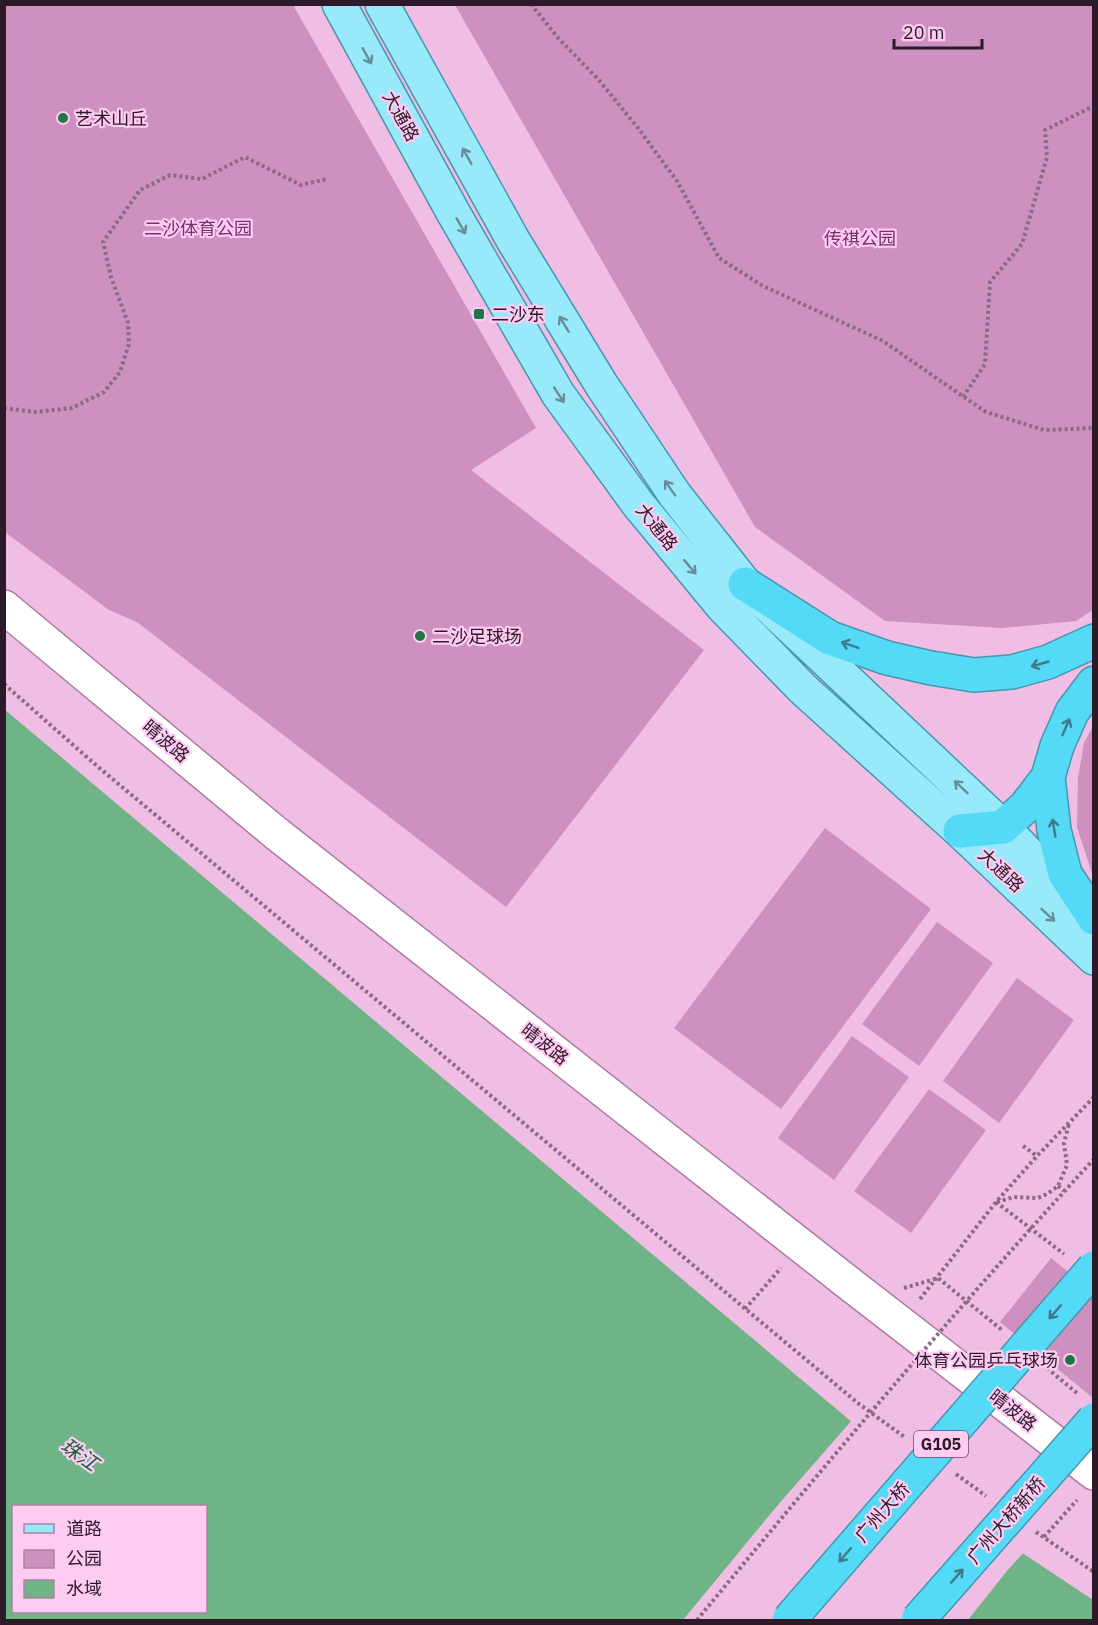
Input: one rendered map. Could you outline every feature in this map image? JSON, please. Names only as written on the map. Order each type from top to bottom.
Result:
[{"type":"highway","points":[[746,584],[830,638],[887,658],[931,668],[974,675],[1012,672],[1048,662],[1094,641]]},
{"type":"highway","points":[[960,831],[1003,827],[1026,806],[1048,777],[1072,712],[1094,683]]},
{"type":"highway","points":[[1048,777],[1054,830],[1065,874],[1094,920]]},
{"type":"highway","name":"广州大桥","points":[[789,1620],[1080,1262]]},
{"type":"highway","name":"广州大桥新桥","points":[[918,1620],[1094,1420]]},
{"type":"main road","name":"大通路","points":[[339,4],[460,224],[558,394],[638,504],[723,606],[803,689],[960,831],[1094,958]]},
{"type":"main road","name":"大通路","points":[[381,4],[513,240],[601,384],[675,495],[746,584],[1003,827],[1094,920]]},
{"type":"street","name":"晴波路","points":[[4,607],[278,834],[900,1323],[1086,1485]]},
{"type":"path","points":[[531,4],[638,128],[677,181],[719,258],[763,286],[883,341],[986,412],[1044,430],[1094,428]]},
{"type":"path","points":[[963,397],[985,364],[990,282],[1022,243],[1047,157],[1045,130],[1094,106]]},
{"type":"path","points":[[4,408],[35,412],[72,408],[104,392],[120,372],[129,344],[128,323],[111,277],[103,242],[140,190],[170,175],[202,179],[245,157],[301,185],[327,179]]},
{"type":"path","points":[[4,684],[97,766],[745,1309],[859,1404],[914,1444]]},
{"type":"path","points":[[900,1323],[950,1263],[996,1202],[1094,1097]]},
{"type":"path","points":[[996,1202],[1014,1197],[1038,1198],[1058,1186],[1067,1165],[1064,1143],[1070,1121]]},
{"type":"path","points":[[1023,1146],[1037,1156]]},
{"type":"path","points":[[697,1620],[959,1309],[1094,1159]]},
{"type":"path","points":[[1058,1186],[1064,1191]]},
{"type":"path","points":[[996,1202],[1080,1262]]},
{"type":"path","points":[[745,1309],[801,1245]]},
{"type":"path","points":[[951,1470],[988,1497]]},
{"type":"path","points":[[1044,1537],[1086,1485]]},
{"type":"path","points":[[1034,1531],[1094,1572]]},
{"type":"green space","name":"二沙体育公园","points":[[4,5],[293,5],[536,428],[471,470],[704,650],[506,907],[137,622],[109,610],[5,532]]},
{"type":"green space","name":"传祺公园","points":[[455,5],[1093,5],[1093,610],[1076,621],[1002,628],[885,621],[755,527]]},
{"type":"green space","points":[[1093,726],[1093,876],[1077,827],[1078,778],[1084,743]]},
{"type":"green space","points":[[825,828],[931,909],[781,1109],[674,1028]]},
{"type":"green space","points":[[937,922],[993,963],[919,1066],[862,1024]]},
{"type":"green space","points":[[1017,978],[1074,1020],[999,1123],[943,1081]]},
{"type":"green space","points":[[852,1036],[909,1077],[834,1180],[778,1138]]},
{"type":"green space","points":[[929,1089],[986,1130],[911,1233],[854,1191]]},
{"type":"green space","name":"体育公园乒乓球场","points":[[1051,1258],[1093,1292],[1093,1398],[1000,1322]]},
{"type":"water","name":"珠江","points":[[4,709],[859,1428],[976,1522],[1093,1600],[1093,1620],[5,1620]]},
{"type":"pier","points":[[853,1419],[978,1520],[1025,1551],[968,1620],[683,1620],[777,1506]]},
{"type":"place","name":"艺术山丘","points":[[63,118]]},
{"type":"place","name":"二沙东","points":[[479,314]]},
{"type":"place","name":"二沙足球场","points":[[420,636]]},
{"type":"place","name":"体育公园乒乓球场","points":[[1070,1360]]}]
